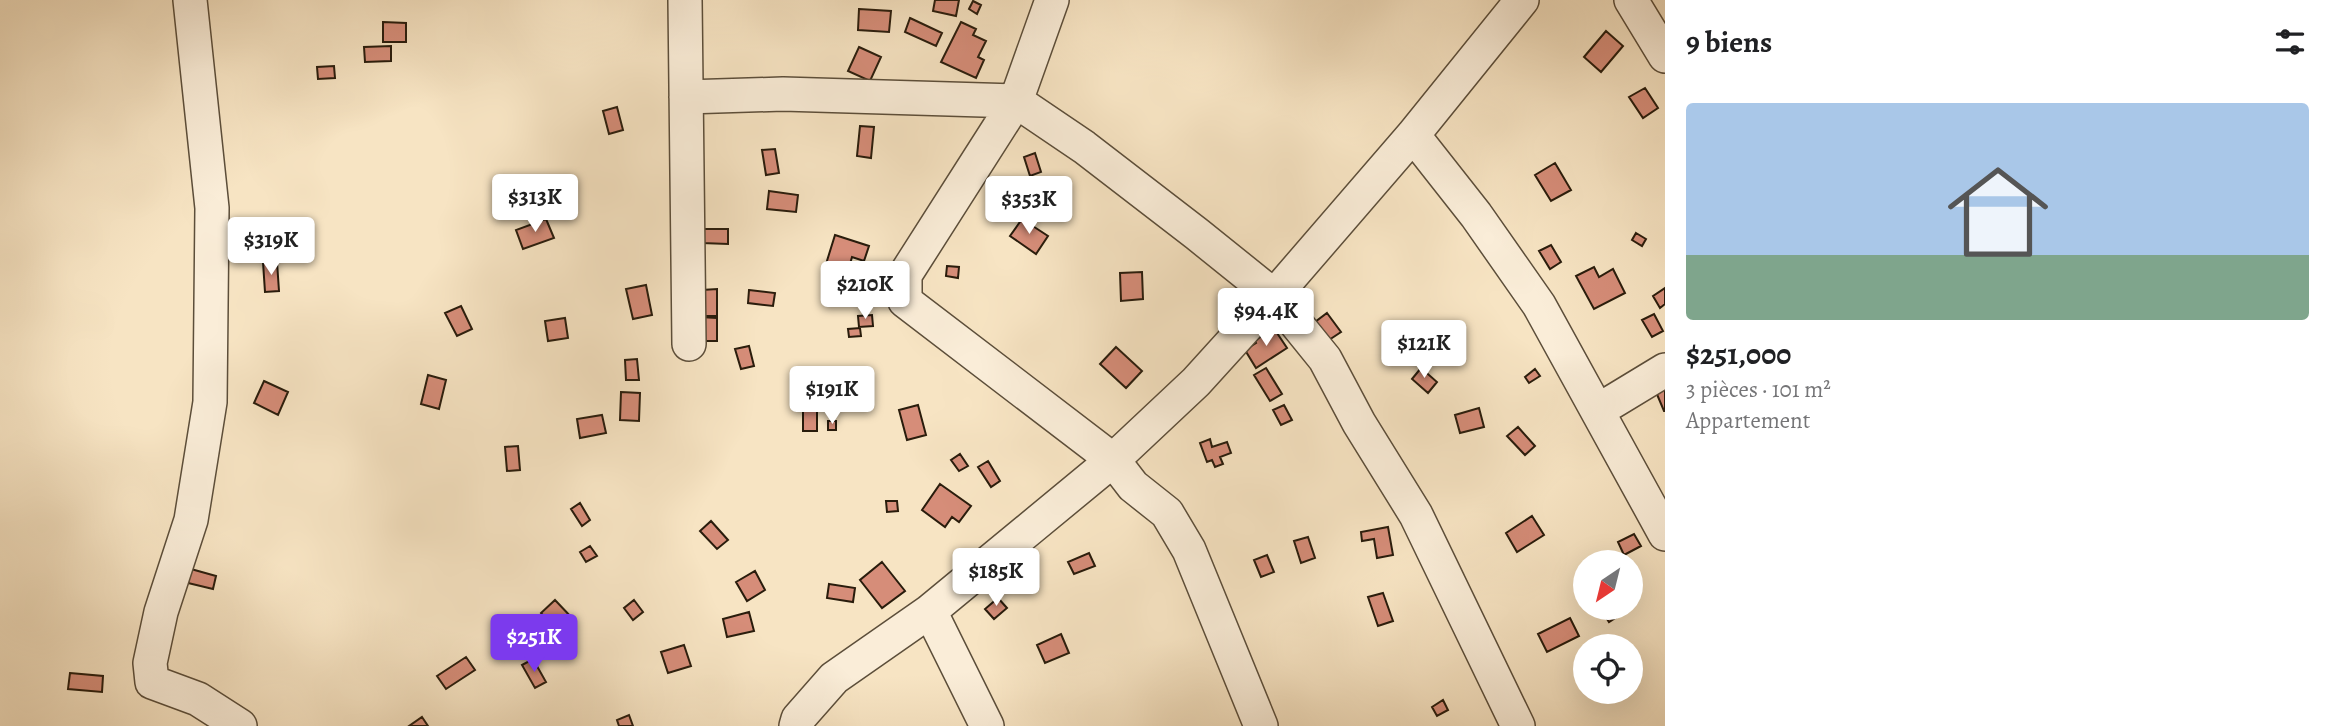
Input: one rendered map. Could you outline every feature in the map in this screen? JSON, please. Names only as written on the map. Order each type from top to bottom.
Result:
[{"type":"street","points":[[190,0],[212,208],[210,402],[191,520],[161,612],[150,663],[152,682],[198,699],[240,726]]},
{"type":"street","points":[[685,0],[689,344]]},
{"type":"street","points":[[1052,0],[1016,101],[905,275],[905,301],[1113,460],[1133,486],[1167,513],[1189,550],[1261,726]]},
{"type":"street","points":[[796,726],[798,719],[834,678],[930,611],[1113,460],[1196,382],[1413,135],[1521,0]]},
{"type":"street","points":[[1630,0],[1665,56]]},
{"type":"street","points":[[686,97],[783,94],[1016,101],[1084,147],[1274,296],[1325,359],[1359,423],[1416,515],[1518,726]]},
{"type":"street","points":[[1413,135],[1476,215],[1539,305],[1665,534]]},
{"type":"street","points":[[1599,410],[1665,370]]},
{"type":"street","points":[[930,611],[987,726]]},
{"type":"building","points":[[935,0],[959,0],[956,16],[933,11]]},
{"type":"building","points":[[973,1],[981,5],[977,14],[969,9]]},
{"type":"building","points":[[859,9],[891,11],[889,32],[858,30]]},
{"type":"building","points":[[910,18],[942,33],[936,46],[905,32]]},
{"type":"building","points":[[383,22],[406,23],[406,42],[383,42]]},
{"type":"building","points":[[961,22],[976,29],[973,35],[986,41],[978,57],[984,60],[976,78],[941,62]]},
{"type":"building","points":[[1606,31],[1623,46],[1601,72],[1584,57]]},
{"type":"building","points":[[391,46],[391,61],[365,62],[364,47]]},
{"type":"building","points":[[859,47],[881,57],[870,81],[848,71]]},
{"type":"building","points":[[334,66],[335,78],[318,79],[317,67]]},
{"type":"building","points":[[1645,88],[1658,108],[1643,118],[1629,97]]},
{"type":"building","points":[[617,107],[623,130],[609,134],[603,111]]},
{"type":"building","points":[[860,126],[874,127],[871,158],[857,156]]},
{"type":"building","points":[[775,149],[779,173],[766,175],[762,150]]},
{"type":"building","points":[[1035,153],[1041,172],[1030,176],[1024,157]]},
{"type":"building","points":[[1555,163],[1571,190],[1551,201],[1535,175]]},
{"type":"building","points":[[769,191],[798,195],[796,212],[767,209]]},
{"type":"building","points":[[546,219],[554,238],[523,249],[516,230]]},
{"type":"building","points":[[1022,219],[1048,236],[1036,254],[1010,236]]},
{"type":"building","points":[[702,229],[728,229],[728,244],[702,243]]},
{"type":"building","points":[[1636,233],[1646,239],[1642,246],[1632,240]]},
{"type":"building","points":[[835,235],[869,246],[864,261],[852,257],[848,271],[826,264]]},
{"type":"building","points":[[1551,245],[1561,262],[1550,269],[1539,251]]},
{"type":"building","points":[[263,262],[277,262],[279,291],[265,292]]},
{"type":"building","points":[[947,266],[959,267],[958,278],[946,276]]},
{"type":"building","points":[[1594,267],[1599,277],[1613,269],[1625,293],[1594,309],[1576,276]]},
{"type":"building","points":[[1142,272],[1143,299],[1121,301],[1120,273]]},
{"type":"building","points":[[646,285],[652,315],[633,319],[626,289]]},
{"type":"building","points":[[1665,288],[1665,304],[1660,308],[1653,296]]},
{"type":"building","points":[[717,289],[717,316],[702,316],[702,290]]},
{"type":"building","points":[[749,290],[775,293],[773,306],[748,303]]},
{"type":"building","points":[[461,306],[472,329],[457,336],[445,313]]},
{"type":"building","points":[[1327,313],[1341,332],[1329,340],[1315,322]]},
{"type":"building","points":[[1654,314],[1663,331],[1652,337],[1642,320]]},
{"type":"building","points":[[872,315],[873,326],[859,327],[858,316]]},
{"type":"building","points":[[700,317],[717,318],[717,341],[700,341]]},
{"type":"building","points":[[565,318],[568,338],[548,341],[545,321]]},
{"type":"building","points":[[860,328],[861,336],[849,337],[848,329]]},
{"type":"building","points":[[1275,330],[1287,348],[1256,368],[1245,350],[1256,343],[1254,340]]},
{"type":"building","points":[[749,346],[754,366],[741,369],[735,349]]},
{"type":"building","points":[[1116,347],[1142,371],[1126,388],[1100,364]]},
{"type":"building","points":[[637,359],[639,380],[626,380],[625,360]]},
{"type":"building","points":[[1266,368],[1282,394],[1270,401],[1254,375]]},
{"type":"building","points":[[1421,368],[1437,382],[1428,393],[1412,379]]},
{"type":"building","points":[[1535,369],[1540,376],[1529,383],[1525,377]]},
{"type":"building","points":[[428,375],[446,380],[439,409],[421,404]]},
{"type":"building","points":[[264,381],[288,392],[278,415],[254,403]]},
{"type":"building","points":[[1665,388],[1665,411],[1664,411],[1656,392]]},
{"type":"building","points":[[621,392],[640,393],[639,421],[620,420]]},
{"type":"building","points":[[817,405],[817,431],[803,431],[803,406]]},
{"type":"building","points":[[918,405],[926,435],[907,440],[899,410]]},
{"type":"building","points":[[1284,405],[1292,420],[1281,425],[1273,410]]},
{"type":"building","points":[[1479,408],[1484,427],[1460,433],[1455,415]]},
{"type":"building","points":[[602,415],[606,433],[580,438],[577,419]]},
{"type":"building","points":[[828,421],[836,421],[836,430],[828,430]]},
{"type":"building","points":[[1518,427],[1535,446],[1525,455],[1507,436]]},
{"type":"building","points":[[1210,439],[1212,447],[1227,442],[1231,453],[1220,457],[1223,464],[1215,467],[1212,460],[1207,462],[1200,443]]},
{"type":"building","points":[[518,446],[520,470],[507,471],[505,447]]},
{"type":"building","points":[[960,454],[968,466],[959,471],[951,460]]},
{"type":"building","points":[[988,461],[1000,481],[991,487],[978,467]]},
{"type":"building","points":[[940,484],[971,506],[959,522],[952,517],[945,527],[922,510]]},
{"type":"building","points":[[886,501],[897,501],[898,511],[887,512]]},
{"type":"building","points":[[580,503],[590,520],[582,526],[571,509]]},
{"type":"building","points":[[1532,516],[1544,535],[1517,552],[1506,533]]},
{"type":"building","points":[[711,521],[728,540],[717,549],[700,531]]},
{"type":"building","points":[[1388,527],[1393,555],[1377,558],[1374,539],[1362,541],[1361,532]]},
{"type":"building","points":[[1634,534],[1641,546],[1633,550],[1622,550],[1618,542]]},
{"type":"building","points":[[1308,537],[1315,558],[1301,563],[1294,541]]},
{"type":"building","points":[[590,546],[597,556],[586,562],[580,552]]},
{"type":"building","points":[[1089,553],[1095,566],[1074,574],[1068,562]]},
{"type":"building","points":[[1267,555],[1274,572],[1261,577],[1254,560]]},
{"type":"building","points":[[882,562],[905,591],[882,608],[860,580]]},
{"type":"building","points":[[191,569],[216,576],[213,589],[188,583]]},
{"type":"building","points":[[755,571],[765,590],[747,601],[736,582]]},
{"type":"building","points":[[829,584],[855,588],[853,602],[827,598]]},
{"type":"building","points":[[1383,593],[1393,621],[1378,626],[1368,597]]},
{"type":"building","points":[[998,598],[1007,608],[994,619],[985,609]]},
{"type":"building","points":[[555,600],[573,619],[558,632],[541,613]]},
{"type":"building","points":[[634,600],[643,612],[633,620],[624,608]]},
{"type":"building","points":[[749,612],[754,631],[727,637],[723,619]]},
{"type":"building","points":[[1570,618],[1578,634],[1573,634],[1573,639],[1547,652],[1538,634]]},
{"type":"building","points":[[509,629],[519,647],[510,652],[500,634]]},
{"type":"building","points":[[1061,634],[1069,653],[1045,663],[1037,645]]},
{"type":"building","points":[[684,645],[691,666],[668,673],[661,652]]},
{"type":"building","points":[[466,657],[475,670],[446,689],[437,676]]},
{"type":"building","points":[[533,659],[546,682],[535,688],[522,665]]},
{"type":"building","points":[[70,673],[103,676],[102,692],[68,689]]},
{"type":"building","points":[[1443,700],[1448,710],[1437,716],[1432,707]]},
{"type":"building","points":[[629,715],[633,726],[619,726],[617,720]]},
{"type":"building","points":[[422,717],[428,726],[409,726]]}]
